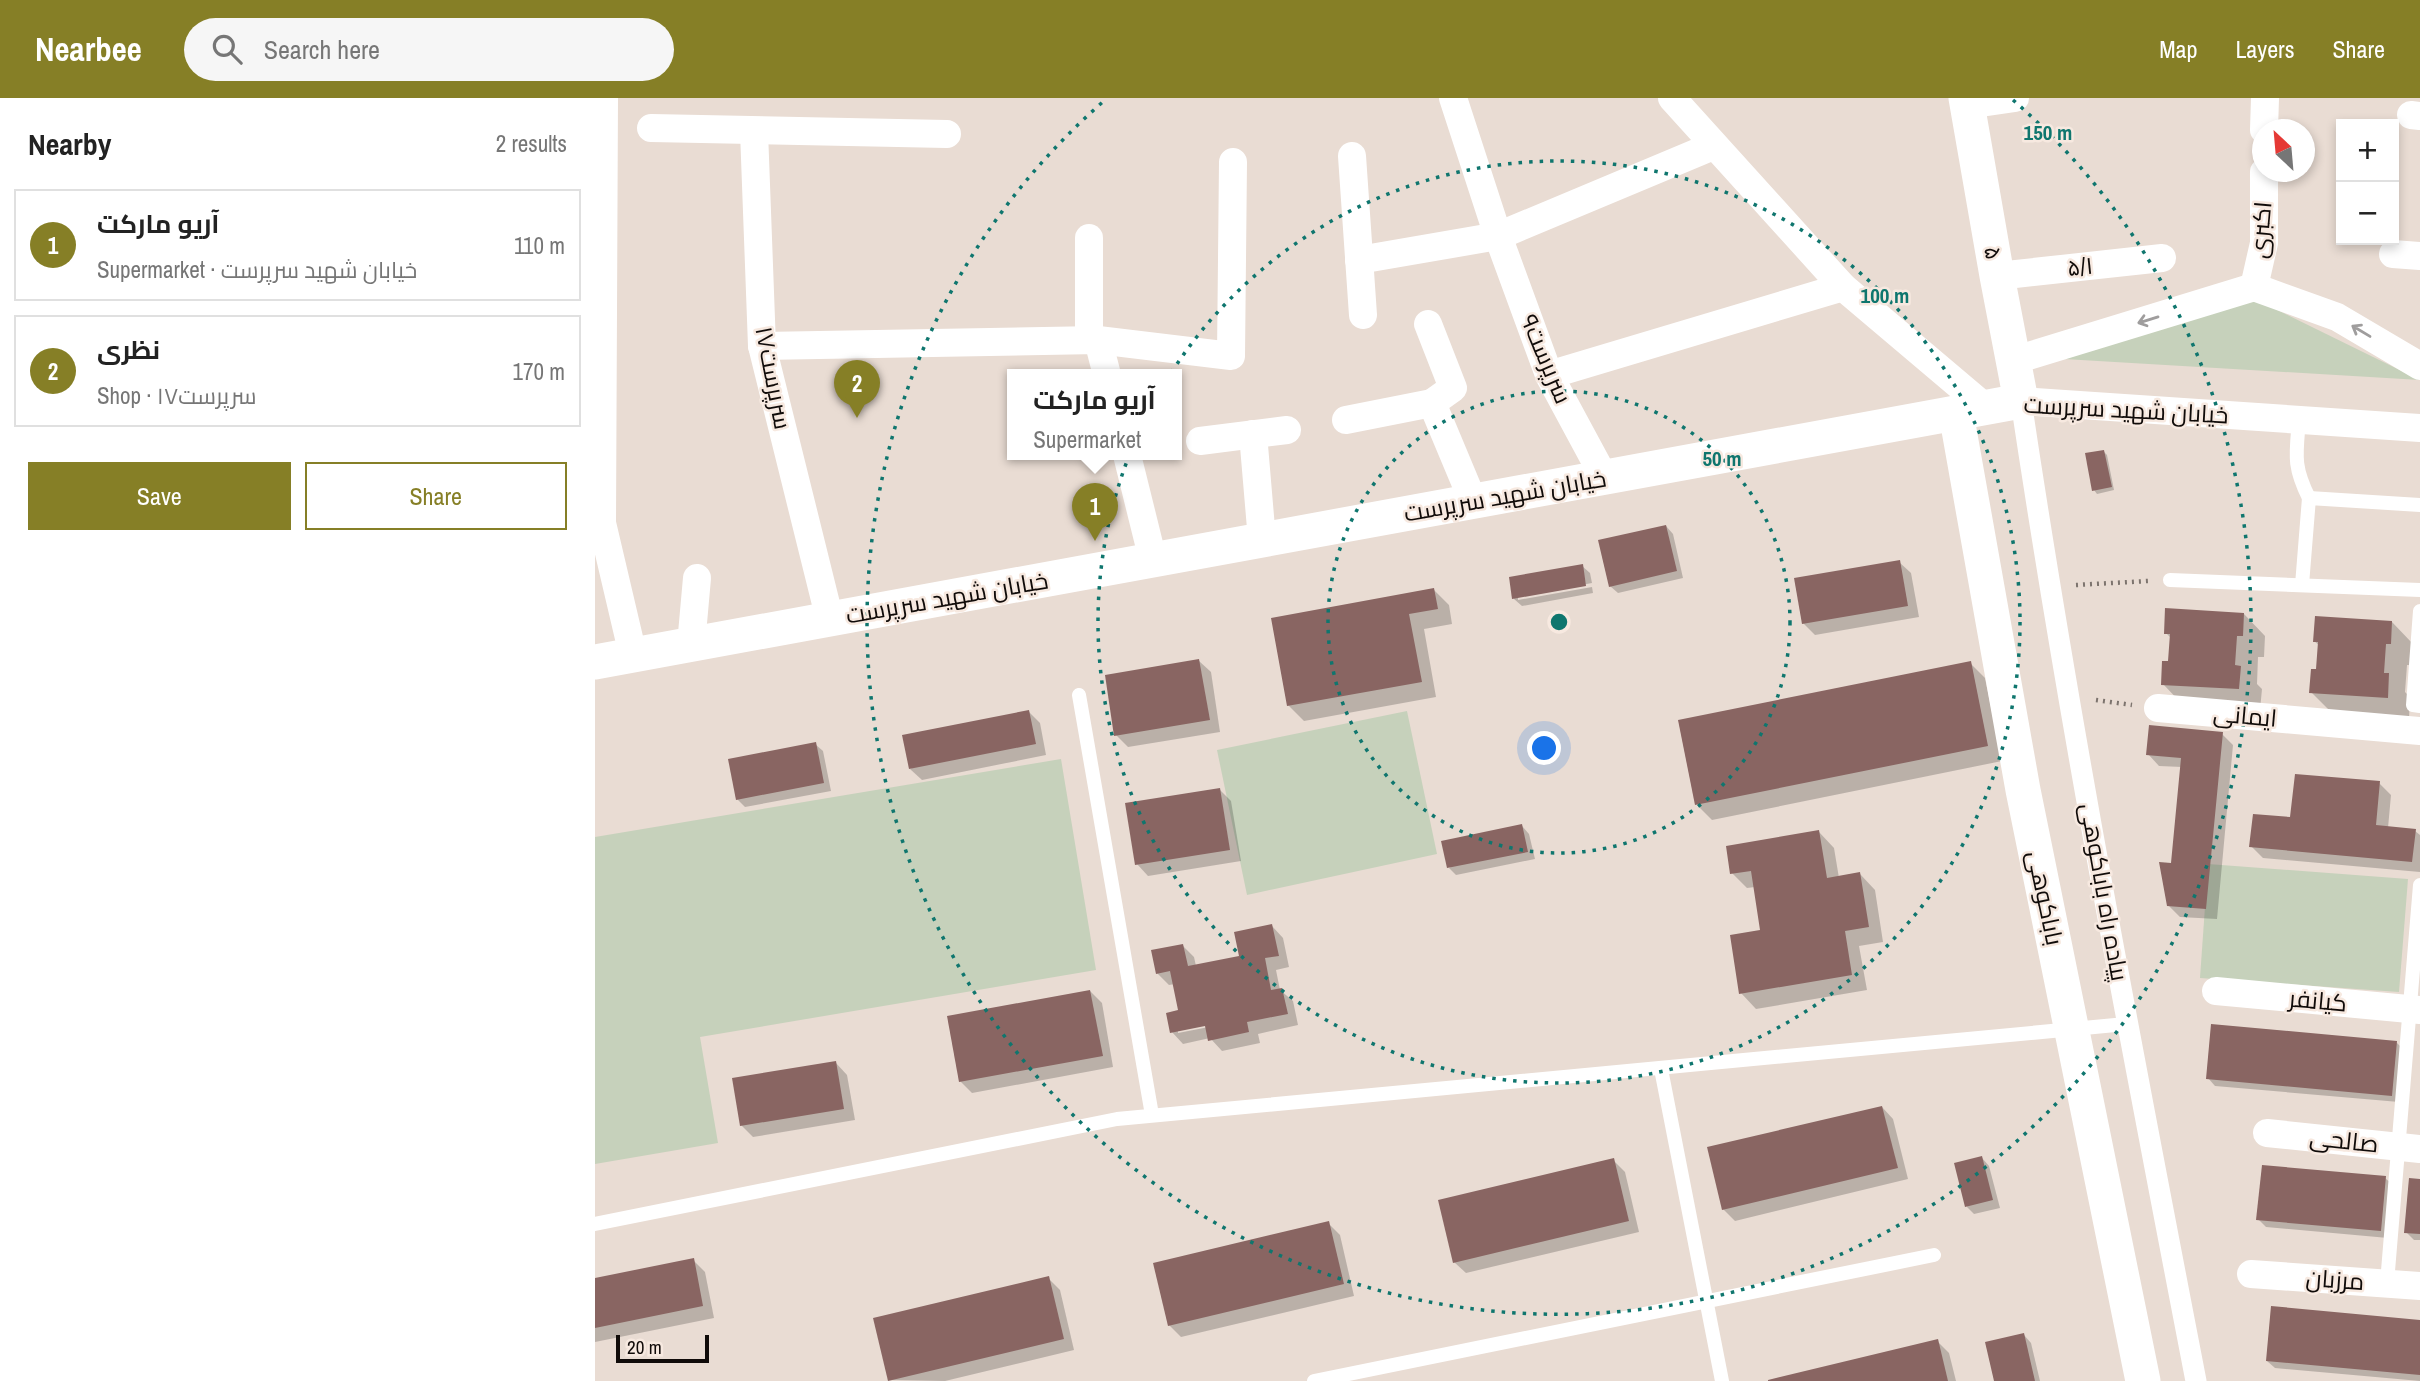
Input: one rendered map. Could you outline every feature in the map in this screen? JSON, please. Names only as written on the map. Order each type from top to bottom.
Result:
[{"type":"street","points":[[604,98],[599,128],[598,523],[633,655]]},
{"type":"street","name":"سرپرست۹","points":[[1453,98],[1497,236],[1549,375],[1604,477]]},
{"type":"street","points":[[1672,98],[1843,286],[1971,410]]},
{"type":"street","points":[[1967,101],[2015,98]]},
{"type":"street","points":[[2265,98],[2265,119]]},
{"type":"street","name":"۵","points":[[1967,101],[2021,401]]},
{"type":"street","points":[[651,128],[947,134]]},
{"type":"street","name":"سرپرست۱۷","points":[[754,131],[762,346],[830,620]]},
{"type":"street","points":[[1359,260],[1497,236],[1713,146]]},
{"type":"street","points":[[1352,156],[1363,315]]},
{"type":"street","points":[[762,346],[1094,340],[1231,356],[1233,162]]},
{"type":"street","name":"اکبری","points":[[2254,288],[2264,243],[2264,182]]},
{"type":"street","points":[[1089,238],[1094,340],[1105,369]]},
{"type":"street","name":"۵/۱","points":[[1997,276],[2162,258]]},
{"type":"street","points":[[1549,375],[1843,286]]},
{"type":"street","points":[[2254,288],[2337,317],[2420,366]]},
{"type":"street","name":"خیابان شهید سرپرست","points":[[2012,361],[2254,288]]},
{"type":"street","points":[[1346,420],[1433,403],[1453,388],[1428,324]]},
{"type":"street","name":"خیابان شهید سرپرست","points":[[595,662],[2021,401],[2420,428]]},
{"type":"street","name":"پیاده راه باباکوهی","points":[[2021,401],[2049,588],[2126,1024],[2196,1381]]},
{"type":"street","points":[[1433,403],[1473,501]]},
{"type":"street","name":"باباکوهی","points":[[1971,410],[2023,790],[2143,1381]]},
{"type":"street","points":[[1200,441],[1287,430]]},
{"type":"street","points":[[1253,434],[1262,540]]},
{"type":"street","points":[[1128,460],[1153,560]]},
{"type":"street","points":[[691,645],[697,578]]},
{"type":"street","name":"ایمانی","points":[[2158,708],[2420,731]]},
{"type":"street","name":"کیانفر","points":[[2216,991],[2415,1010]]},
{"type":"street","name":"صالحی","points":[[2267,1133],[2409,1148]]},
{"type":"street","name":"مرزبان","points":[[2251,1274],[2420,1286]]},
{"type":"lane","points":[[2299,420],[2296,450],[2298,474],[2309,498],[2302,585]]},
{"type":"lane","points":[[2309,498],[2420,505]]},
{"type":"lane","points":[[2170,580],[2420,590]]},
{"type":"lane","points":[[2420,611],[2413,705],[2420,706]]},
{"type":"lane","points":[[1079,695],[1152,1115]]},
{"type":"lane","points":[[2387,1283],[2409,1148],[2420,885]]},
{"type":"lane","points":[[595,1224],[1117,1119],[2126,1024]]},
{"type":"lane","points":[[1661,1069],[1722,1381]]},
{"type":"lane","points":[[1314,1381],[1934,1255]]},
{"type":"path","points":[[2049,588],[2170,580]]},
{"type":"path","points":[[2070,697],[2158,708]]},
{"type":"green space","points":[[2251,297],[2420,380],[2064,359]]},
{"type":"green space","points":[[1407,711],[1437,854],[1247,895],[1217,750]]},
{"type":"green space","points":[[1061,759],[1096,970],[700,1037],[718,1143],[595,1164],[595,837]]},
{"type":"green space","points":[[2208,864],[2408,879],[2399,992],[2200,978]]},
{"type":"building","points":[[2104,450],[2112,487],[2092,491],[2085,453]]},
{"type":"building","points":[[1666,525],[1677,571],[1609,587],[1598,540]]},
{"type":"building","points":[[1900,560],[1908,606],[1802,624],[1794,578]]},
{"type":"building","points":[[1583,564],[1586,586],[1512,599],[1509,577]]},
{"type":"building","points":[[1434,588],[1438,609],[1409,614],[1422,682],[1287,706],[1271,618]]},
{"type":"building","points":[[2165,608],[2244,613],[2243,636],[2237,636],[2235,665],[2241,666],[2239,689],[2161,685],[2162,661],[2168,661],[2170,634],[2164,634]]},
{"type":"building","points":[[2315,616],[2392,621],[2391,644],[2386,644],[2384,673],[2389,673],[2388,698],[2309,693],[2311,669],[2316,669],[2318,642],[2313,642]]},
{"type":"building","points":[[1199,659],[1210,720],[1114,736],[1105,675]]},
{"type":"building","points":[[1971,661],[1988,746],[1695,805],[1678,720]]},
{"type":"building","points":[[1029,710],[1036,744],[909,769],[902,735]]},
{"type":"building","points":[[2149,725],[2223,732],[2206,909],[2167,906],[2159,862],[2171,863],[2181,758],[2146,755]]},
{"type":"building","points":[[816,742],[824,783],[736,800],[728,759]]},
{"type":"building","points":[[2295,774],[2380,781],[2376,825],[2416,829],[2412,862],[2249,847],[2253,814],[2290,817]]},
{"type":"building","points":[[1220,788],[1230,850],[1135,865],[1125,803]]},
{"type":"building","points":[[1522,824],[1528,852],[1447,868],[1441,841]]},
{"type":"building","points":[[1819,830],[1827,878],[1860,872],[1869,927],[1845,931],[1852,975],[1739,994],[1730,935],[1760,930],[1751,871],[1730,874],[1726,846]]},
{"type":"building","points":[[1272,924],[1279,956],[1265,958],[1271,990],[1282,988],[1288,1014],[1247,1022],[1249,1032],[1208,1041],[1205,1026],[1170,1033],[1166,1013],[1178,1010],[1170,971],[1156,974],[1151,950],[1183,944],[1188,966],[1239,956],[1234,932]]},
{"type":"building","points":[[1090,990],[1103,1056],[959,1082],[947,1016]]},
{"type":"building","points":[[2211,1024],[2397,1041],[2392,1096],[2206,1079]]},
{"type":"building","points":[[836,1061],[844,1109],[740,1126],[732,1078]]},
{"type":"building","points":[[1882,1106],[1898,1168],[1722,1210],[1707,1147]]},
{"type":"building","points":[[1982,1156],[1993,1200],[1965,1207],[1954,1163]]},
{"type":"building","points":[[1614,1158],[1629,1221],[1453,1263],[1438,1200]]},
{"type":"building","points":[[2262,1165],[2386,1176],[2381,1231],[2256,1220]]},
{"type":"building","points":[[2409,1178],[2420,1179],[2420,1234],[2404,1233]]},
{"type":"building","points":[[1329,1221],[1344,1284],[1168,1326],[1153,1263]]},
{"type":"building","points":[[694,1258],[703,1306],[595,1328],[595,1278]]},
{"type":"building","points":[[1049,1276],[1064,1339],[888,1381],[873,1318]]},
{"type":"building","points":[[2271,1306],[2420,1320],[2420,1375],[2266,1361]]},
{"type":"building","points":[[2024,1333],[2035,1381],[1994,1381],[1985,1342]]},
{"type":"building","points":[[1938,1339],[1948,1381],[1768,1381],[1768,1380]]},
{"type":"place","name":"نظری","points":[[857,418]]},
{"type":"place","name":"آریو مارکت","points":[[1095,541]]}]
